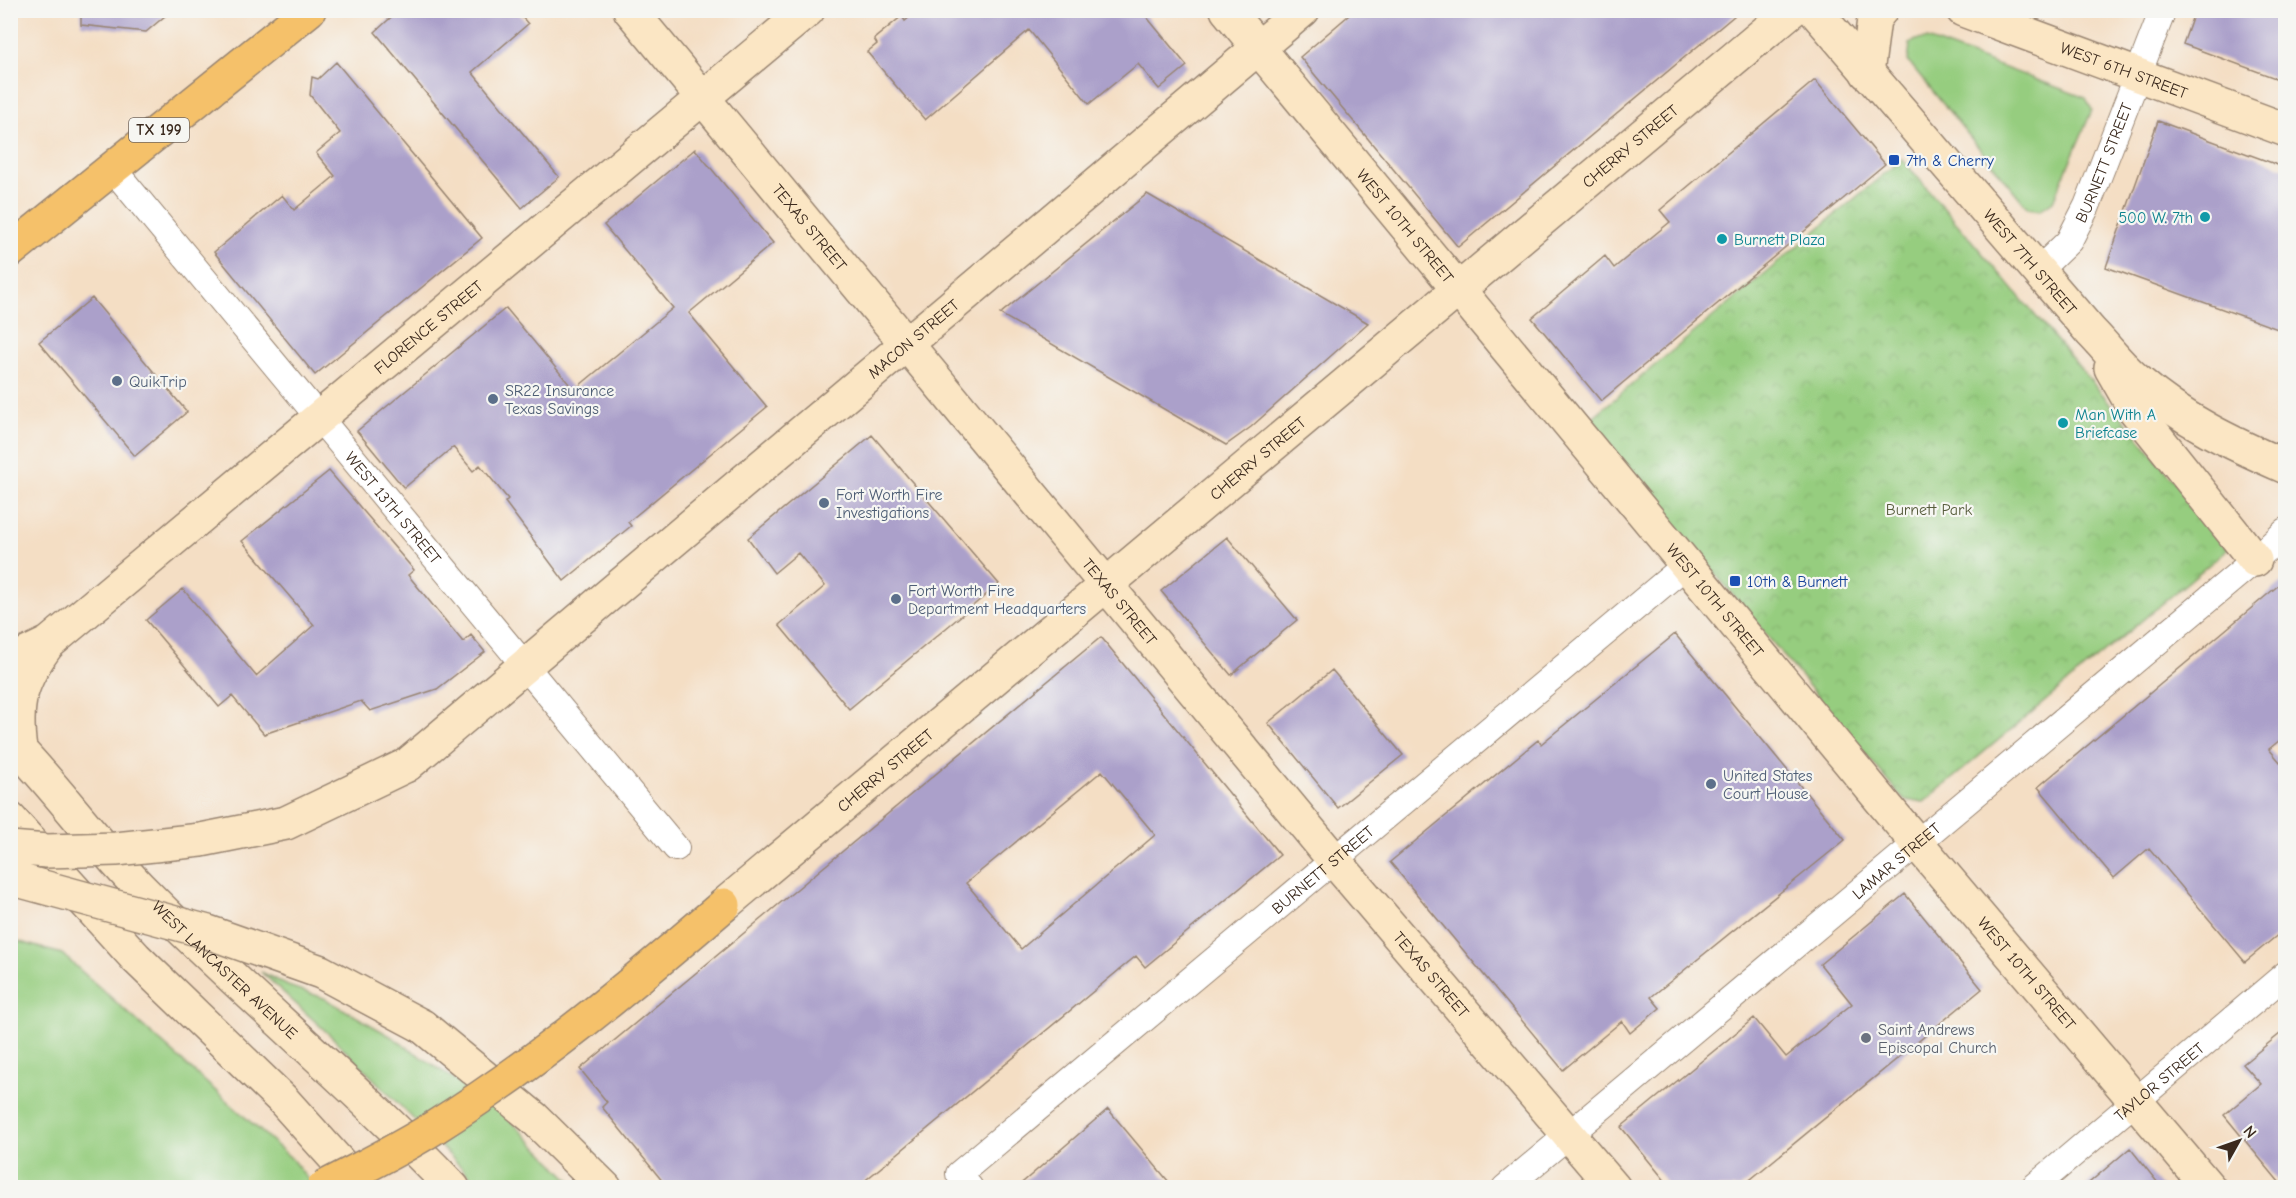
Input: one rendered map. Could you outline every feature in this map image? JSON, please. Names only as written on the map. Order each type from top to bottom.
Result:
[{"type":"main road","name":"TX 199","points":[[10,251],[309,10]]},
{"type":"main road","points":[[323,1188],[435,1128],[512,1076],[602,1009],[724,905]]},
{"type":"street","name":"TEXAS STREET","points":[[630,10],[1334,860],[1614,1188]]},
{"type":"street","name":"FLORENCE STREET","points":[[15,745],[20,693],[30,668],[49,643],[808,10]]},
{"type":"street","name":"WEST 10TH STREET","points":[[1227,10],[1917,843],[2209,1188]]},
{"type":"street","name":"MACON STREET","points":[[10,848],[47,851],[116,849],[201,840],[286,823],[406,765],[1303,10]]},
{"type":"street","name":"CHERRY STREET","points":[[724,905],[1792,10]]},
{"type":"street","name":"WEST 7TH STREET","points":[[1814,10],[2091,332],[2138,382],[2186,418],[2232,444],[2286,467]]},
{"type":"street","points":[[1867,72],[1874,19],[1881,10]]},
{"type":"street","name":"WEST 6TH STREET","points":[[1963,10],[2286,130]]},
{"type":"street","name":"BURNETT STREET","points":[[2038,271],[2069,241],[2087,206],[2163,10]]},
{"type":"street","name":"WEST 13TH STREET","points":[[112,168],[317,419],[676,848]]},
{"type":"street","points":[[2091,332],[2135,410],[2255,560]]},
{"type":"street","name":"LAMAR STREET","points":[[1505,1188],[2255,560],[2286,531]]},
{"type":"street","name":"BURNETT STREET","points":[[964,1181],[1334,860],[1686,565]]},
{"type":"street","name":"FLORENCE STREET","points":[[10,662],[49,643]]},
{"type":"street","name":"WEST LANCASTER AVENUE","points":[[15,745],[143,891],[231,978],[409,1141],[453,1188]]},
{"type":"street","points":[[10,819],[136,958],[283,1100],[362,1188]]},
{"type":"street","points":[[10,878],[208,933],[321,972],[422,1026],[534,1118],[605,1188]]},
{"type":"street","name":"TAYLOR STREET","points":[[2033,1188],[2286,974]]},
{"type":"street","points":[[328,1148],[372,1188]]},
{"type":"green space","points":[[1927,39],[2086,98],[2092,110],[2053,201],[2040,210],[2028,208],[1908,61],[1910,44],[1916,40]]},
{"type":"green space","name":"Burnett Park","points":[[1902,159],[2132,429],[2229,548],[1924,802],[1904,800],[1588,421]]},
{"type":"green space","points":[[10,939],[62,954],[291,1158],[314,1187],[11,1187]]},
{"type":"green space","points":[[261,972],[288,986],[324,998],[392,1037],[501,1111],[577,1187],[481,1187],[331,1036]]},
{"type":"building","points":[[81,10],[172,10],[146,32],[81,25]]},
{"type":"building","points":[[399,10],[516,10],[528,24],[472,72],[559,177],[522,208],[375,32]]},
{"type":"building","points":[[918,10],[1141,10],[1187,66],[1159,89],[1138,64],[1089,104],[1029,30],[925,120],[867,52],[877,44],[874,39],[902,16],[905,21]]},
{"type":"building","points":[[1355,10],[1741,10],[1458,247],[1300,57]]},
{"type":"building","points":[[2195,10],[2286,10],[2286,82],[2183,44]]},
{"type":"building","points":[[336,62],[482,238],[315,375],[214,252],[282,195],[294,210],[335,176],[316,153],[340,133],[310,95],[312,77],[318,79]]},
{"type":"building","name":"Burnett Plaza","points":[[1815,80],[1885,164],[1601,401],[1532,318],[1605,256],[1614,268],[1670,222],[1660,210]]},
{"type":"building","name":"500 W. 7th","points":[[2158,121],[2286,168],[2286,332],[2106,267]]},
{"type":"building","points":[[695,149],[773,243],[689,313],[767,407],[628,522],[631,526],[564,581],[505,502],[508,499],[480,465],[473,471],[453,447],[404,488],[357,431],[506,308],[574,390],[673,308],[604,225]]},
{"type":"building","points":[[1147,194],[1368,323],[1251,427],[1226,445],[1000,314]]},
{"type":"building","name":"QuikTrip","points":[[92,298],[187,412],[135,456],[39,342]]},
{"type":"building","name":"Fort Worth Fire Department Headquarters","points":[[872,435],[999,584],[849,709],[779,625],[825,586],[798,553],[774,573],[748,538]]},
{"type":"building","points":[[329,471],[414,570],[408,575],[463,642],[471,635],[485,652],[437,689],[370,711],[361,701],[264,734],[232,696],[219,707],[146,620],[183,589],[256,676],[314,625],[242,541]]},
{"type":"building","points":[[1227,537],[1297,620],[1231,675],[1161,591]]},
{"type":"building","points":[[2286,579],[2286,735],[2269,749],[2286,769],[2286,928],[2245,962],[2149,848],[2114,878],[2038,787]]},
{"type":"building","points":[[1675,634],[1845,840],[1651,997],[1660,1008],[1630,1033],[1622,1021],[1563,1070],[1390,862],[1538,740],[1541,744]]},
{"type":"building","points":[[1101,637],[1280,855],[1145,967],[1136,956],[856,1188],[668,1188],[602,1107],[607,1102],[580,1069]],"holes":[[[1102,771],[1155,835],[1021,949],[966,883]]]},
{"type":"building","points":[[1332,670],[1403,755],[1338,808],[1268,723]]},
{"type":"building","name":"Saint Andrews Episcopal Church","points":[[1905,894],[1982,989],[1740,1188],[1671,1188],[1621,1127],[1754,1018],[1786,1057],[1852,1004],[1820,964]]},
{"type":"building","points":[[2286,1029],[2286,1188],[2284,1188],[2224,1115],[2261,1084],[2243,1064]]},
{"type":"building","points":[[1108,1109],[1174,1188],[1016,1188]]},
{"type":"building","points":[[2130,1148],[2162,1188],[2083,1188]]},
{"type":"place","name":"7th & Cherry","points":[[1894,160]]},
{"type":"place","name":"500 W. 7th","points":[[2205,217]]},
{"type":"place","name":"Burnett Plaza","points":[[1722,239]]},
{"type":"place","name":"QuikTrip","points":[[117,381]]},
{"type":"place","name":"SR22 Insurance Texas Savings","points":[[493,399]]},
{"type":"place","name":"Man With A Briefcase","points":[[2063,423]]},
{"type":"place","name":"Fort Worth Fire Investigations","points":[[824,503]]},
{"type":"place","name":"10th & Burnett","points":[[1735,581]]},
{"type":"place","name":"Fort Worth Fire Department Headquarters","points":[[896,599]]},
{"type":"place","name":"United States Court House","points":[[1711,784]]},
{"type":"place","name":"Saint Andrews Episcopal Church","points":[[1866,1038]]}]
